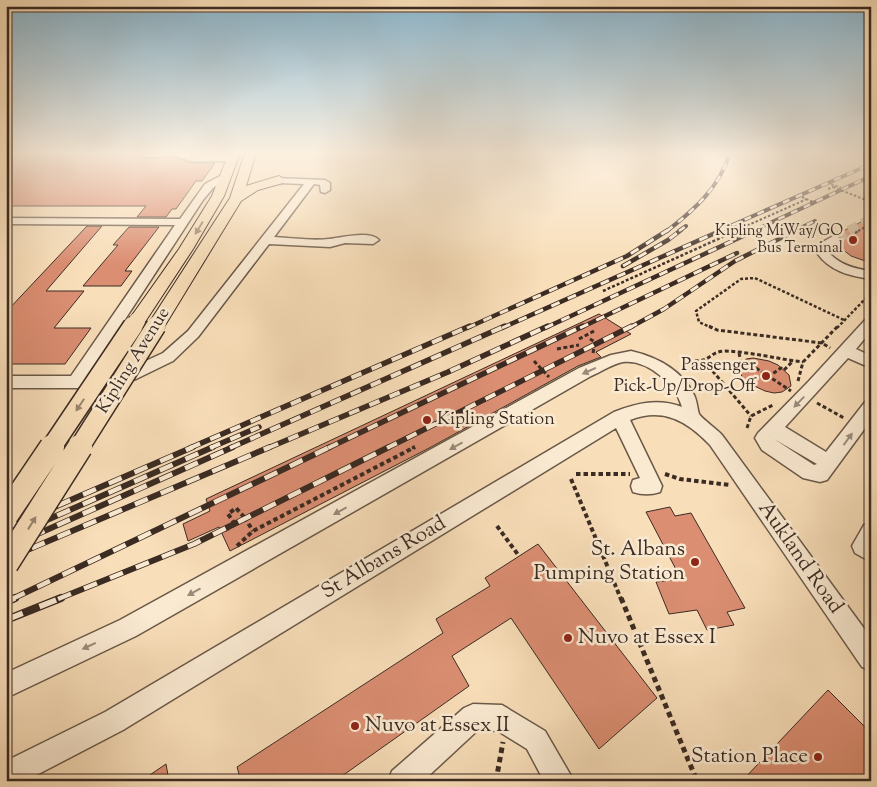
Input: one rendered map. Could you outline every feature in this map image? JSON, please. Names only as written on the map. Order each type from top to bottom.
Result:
[{"type":"main road","name":"Kipling Avenue","points":[[6,564],[147,322],[220,190]]},
{"type":"main road","name":"Kipling Avenue","points":[[6,515],[236,198],[239,190]]},
{"type":"main road","points":[[236,198],[250,190]]},
{"type":"street","name":"Kipling Avenue","points":[[76,381],[207,190]]},
{"type":"street","points":[[6,382],[102,382],[130,376],[168,357],[193,334],[304,190]]},
{"type":"street","points":[[6,222],[183,222]]},
{"type":"street","points":[[835,239],[825,246],[823,254],[827,259],[846,270],[871,275]]},
{"type":"street","points":[[266,240],[330,243],[338,247],[371,243]]},
{"type":"street","points":[[871,322],[773,429],[830,463],[871,407]]},
{"type":"street","points":[[849,346],[871,351]]},
{"type":"street","points":[[849,346],[871,363]]},
{"type":"street","points":[[6,686],[128,628],[585,372],[622,357],[646,360],[670,375],[691,406],[691,417]]},
{"type":"street","name":"St Albans Road","points":[[6,776],[114,721],[620,416],[634,410],[650,408],[676,411],[691,417],[704,426],[716,440],[747,483]]},
{"type":"street","points":[[620,416],[653,486],[640,486]]},
{"type":"street","name":"Aukland Road","points":[[747,483],[871,658]]},
{"type":"street","points":[[871,532],[862,546],[871,552]]},
{"type":"street","points":[[402,781],[474,717],[502,718],[536,740],[560,781]]},
{"type":"path","points":[[843,190],[871,202]]},
{"type":"path","points":[[802,197],[813,202]]},
{"type":"path","points":[[603,291],[807,199]]},
{"type":"path","points":[[855,233],[871,224]]},
{"type":"path","points":[[822,343],[717,330],[699,322],[696,311],[741,279],[755,278],[844,320]]},
{"type":"path","points":[[786,397],[796,388],[803,362],[871,293]]},
{"type":"path","points":[[579,338],[596,330]]},
{"type":"path","points":[[590,339],[594,342],[594,353]]},
{"type":"path","points":[[557,349],[579,345]]},
{"type":"path","points":[[682,357],[695,362],[704,361],[723,351],[803,362]]},
{"type":"path","points":[[739,354],[741,362],[747,362],[787,390]]},
{"type":"path","points":[[534,361],[549,377]]},
{"type":"path","points":[[704,361],[751,416]]},
{"type":"path","points":[[768,377],[781,368],[784,370],[793,361]]},
{"type":"path","points":[[804,396],[858,425]]},
{"type":"path","points":[[747,428],[751,416],[778,402]]},
{"type":"path","points":[[571,479],[697,781]]},
{"type":"path","points":[[235,524],[228,514],[236,508],[253,531]]},
{"type":"path","points":[[225,530],[245,518]]},
{"type":"path","points":[[497,526],[519,556]]},
{"type":"path","points":[[496,781],[504,737]]},
{"type":"building","points":[[6,190],[190,190],[176,209],[172,209],[166,217],[137,217],[146,206],[6,206]]},
{"type":"building","name":"Kipling MiWay/GO Bus Terminal","points":[[871,217],[871,263],[851,256],[837,245],[843,239],[837,234]]},
{"type":"building","points":[[87,226],[102,226],[46,291],[84,291],[54,328],[91,328],[65,364],[6,364],[6,312]]},
{"type":"building","points":[[129,227],[159,227],[125,271],[132,271],[121,286],[83,286],[118,245],[113,245]]},
{"type":"building","name":"Kipling Station","points":[[599,314],[631,334],[596,352],[601,357],[578,366],[433,446],[230,551],[219,527],[188,541],[183,524],[210,511],[206,499]]},
{"type":"building","name":"Passenger Pick-Up/Drop-Off","points":[[753,358],[778,365],[789,375],[791,386],[782,392],[774,393],[748,383],[742,377],[739,366],[746,359]]},
{"type":"building","name":"St. Albans Pumping Station","points":[[670,507],[675,516],[691,513],[745,608],[727,612],[734,625],[707,630],[697,610],[669,614],[656,582],[681,579],[646,512]]},
{"type":"building","points":[[538,544],[657,698],[599,749],[511,618],[452,656],[469,686],[335,781],[241,781],[237,767],[443,633],[436,619],[490,586],[485,578]]},
{"type":"building","name":"Station Place","points":[[828,690],[871,733],[871,781],[742,781]]},
{"type":"building","points":[[166,764],[169,781],[141,781]]},
{"type":"tunnel","points":[[849,231],[871,219]]},
{"type":"tunnel","points":[[835,239],[851,230]]},
{"type":"railway","points":[[667,231],[696,206],[711,190]]},
{"type":"railway","points":[[719,231],[813,190]]},
{"type":"railway","points":[[753,231],[842,190]]},
{"type":"railway","points":[[794,231],[815,221]]},
{"type":"railway","points":[[679,231],[686,226]]},
{"type":"railway","points":[[467,328],[627,256],[668,230]]},
{"type":"railway","points":[[623,266],[668,240],[681,230]]},
{"type":"railway","points":[[502,328],[722,230]]},
{"type":"railway","points":[[545,328],[756,230]]},
{"type":"railway","points":[[629,328],[664,309],[735,261],[797,230]]},
{"type":"railway","points":[[580,328],[737,253]]},
{"type":"railway","points":[[190,448],[470,326]]},
{"type":"railway","points":[[230,448],[505,326]]},
{"type":"railway","points":[[268,448],[448,372],[548,326]]},
{"type":"railway","points":[[328,448],[583,326]]},
{"type":"railway","points":[[387,448],[632,326]]},
{"type":"railway","points":[[210,448],[259,427]]},
{"type":"railway","points":[[6,528],[193,447]]},
{"type":"railway","points":[[6,538],[213,447]]},
{"type":"railway","points":[[6,548],[233,447]]},
{"type":"railway","points":[[6,559],[270,447]]},
{"type":"railway","points":[[12,599],[330,447]]},
{"type":"railway","points":[[58,599],[194,544],[389,447]]},
{"type":"railway","points":[[6,602],[15,598]]},
{"type":"railway","points":[[6,620],[61,598]]},
{"type":"place","name":"Kipling MiWay/GO Bus Terminal","points":[[853,240]]},
{"type":"place","name":"Passenger Pick-Up/Drop-Off","points":[[766,376]]},
{"type":"place","name":"Kipling Station","points":[[427,420]]},
{"type":"place","name":"St. Albans Pumping Station","points":[[695,562]]},
{"type":"place","name":"Nuvo at Essex I","points":[[568,638]]},
{"type":"place","name":"Nuvo at Essex II","points":[[355,726]]},
{"type":"place","name":"Station Place","points":[[818,757]]}]
